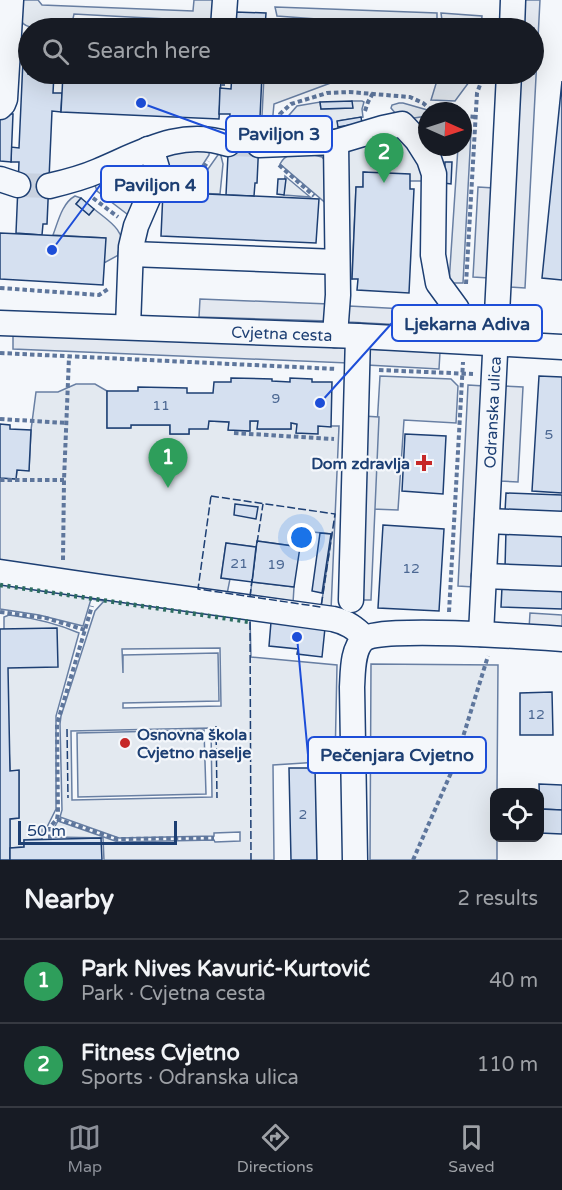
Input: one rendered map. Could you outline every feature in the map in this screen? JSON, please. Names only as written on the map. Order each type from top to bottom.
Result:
[{"type":"street","points":[[11,0],[18,31]]},
{"type":"street","points":[[224,18],[225,0]]},
{"type":"street","points":[[512,18],[513,0]]},
{"type":"street","points":[[0,107],[5,99],[18,40]]},
{"type":"street","name":"Odranska ulica","points":[[485,645],[484,576],[509,84]]},
{"type":"street","points":[[267,145],[336,141],[402,124],[417,140],[435,174],[433,255],[438,283],[457,309]]},
{"type":"street","points":[[60,184],[97,172],[147,149],[177,140],[199,138],[224,142]]},
{"type":"street","points":[[336,141],[338,303],[346,336],[351,600]]},
{"type":"street","points":[[128,327],[133,242],[155,182],[157,168],[154,158],[147,149]]},
{"type":"street","points":[[133,242],[338,262]]},
{"type":"street","name":"Cvjetna cesta","points":[[0,323],[562,347]]},
{"type":"street","points":[[487,521],[562,524]]},
{"type":"street","points":[[0,572],[333,619],[355,628],[365,638]]},
{"type":"street","points":[[484,576],[562,579]]},
{"type":"street","points":[[355,860],[352,687],[356,655],[359,645],[365,638],[380,634],[417,633],[485,645],[562,639]]},
{"type":"path","points":[[222,84],[223,88]]},
{"type":"path","points":[[466,286],[477,93],[480,84]]},
{"type":"path","points":[[337,215],[281,168],[267,145],[280,114],[291,104],[327,93],[349,92],[410,97],[421,102]]},
{"type":"path","points":[[472,117],[476,117]]},
{"type":"path","points":[[156,174],[199,175],[224,142]]},
{"type":"path","points":[[60,184],[133,242]]},
{"type":"path","points":[[0,288],[99,295],[110,288],[129,288]]},
{"type":"path","points":[[449,622],[463,352]]},
{"type":"path","points":[[0,353],[344,369]]},
{"type":"path","points":[[62,581],[69,357]]},
{"type":"path","points":[[375,370],[474,374]]},
{"type":"path","points":[[0,419],[67,423]]},
{"type":"path","points":[[234,433],[341,439]]},
{"type":"path","points":[[0,480],[64,480]]},
{"type":"path","points":[[50,839],[50,827],[57,819],[58,813],[57,724],[93,604],[102,587]]},
{"type":"path","points":[[0,612],[46,618],[85,630]]},
{"type":"path","points":[[413,860],[454,766],[485,645]]},
{"type":"path","points":[[57,819],[117,839],[214,838]]},
{"type":"shaded area","points":[[20,0],[38,0],[42,5],[193,11],[194,0],[215,0],[214,18],[148,18],[74,14],[73,18],[21,18]]},
{"type":"shaded area","points":[[524,0],[540,0],[539,18],[523,18]]},
{"type":"shaded area","points":[[275,7],[437,13],[437,18],[277,16]]},
{"type":"shaded area","points":[[441,13],[482,16],[482,18],[442,18]]},
{"type":"shaded area","points":[[264,84],[328,84],[274,104],[271,136],[261,136]]},
{"type":"shaded area","points":[[436,84],[468,84],[455,101],[431,100]]},
{"type":"shaded area","points":[[520,84],[536,84],[525,288],[510,287]]},
{"type":"shaded area","points":[[352,101],[364,102],[363,117],[338,121],[338,130],[289,133],[284,121],[297,106],[320,102],[321,109],[352,108]]},
{"type":"shaded area","points":[[403,103],[418,107],[418,117],[401,120],[391,108],[392,105]]},
{"type":"shaded area","points":[[398,133],[421,160],[424,181],[410,181],[364,172],[363,187],[356,187],[352,279],[346,279],[346,156],[348,149]]},
{"type":"shaded area","points":[[210,144],[209,155],[198,172],[169,172],[166,170],[166,148]]},
{"type":"shaded area","points":[[220,152],[223,164],[220,194],[164,192],[165,178],[201,179]]},
{"type":"shaded area","points":[[310,154],[322,157],[326,162],[328,205],[280,164],[289,155]]},
{"type":"shaded area","points":[[457,156],[470,156],[463,283],[449,283]]},
{"type":"shaded area","points":[[138,158],[148,168],[149,173],[131,213],[127,214],[97,191],[93,179],[118,168],[121,173],[136,166],[134,160]]},
{"type":"shaded area","points":[[285,176],[310,197],[284,195]]},
{"type":"shaded area","points":[[478,187],[494,188],[489,278],[473,277]]},
{"type":"shaded area","points":[[75,196],[81,198],[76,204],[89,215],[94,209],[111,222],[119,232],[124,252],[104,263],[105,238],[53,235],[64,208]]},
{"type":"shaded area","points":[[200,299],[329,304],[329,321],[199,317]]},
{"type":"shaded area","points":[[349,306],[442,311],[441,327],[348,322]]},
{"type":"shaded area","points":[[13,332],[349,348],[348,363],[13,349]]},
{"type":"shaded area","points":[[367,349],[440,352],[439,369],[367,365]]},
{"type":"shaded area","points":[[380,376],[451,379],[458,386],[456,423],[404,420],[398,510],[372,509]]},
{"type":"shaded area","points":[[76,384],[95,384],[107,391],[107,428],[130,428],[131,425],[170,425],[170,434],[189,434],[189,429],[209,421],[229,422],[229,430],[249,431],[250,421],[258,421],[258,429],[291,429],[291,423],[297,424],[297,433],[317,433],[318,426],[339,426],[331,610],[321,607],[332,534],[303,531],[300,547],[258,541],[256,547],[226,543],[221,578],[230,579],[227,594],[250,617],[251,657],[337,665],[335,761],[273,765],[274,860],[104,860],[103,838],[54,837],[54,828],[58,821],[118,842],[240,841],[240,832],[214,833],[214,836],[119,838],[60,817],[62,810],[61,716],[95,611],[104,601],[91,599],[83,626],[39,615],[0,609],[0,478],[16,479],[17,470],[29,470],[36,392],[58,392]],"holes":[[[220,648],[221,706],[123,708],[123,703],[219,701],[218,653],[123,655],[123,673],[122,649]],[[211,728],[212,797],[72,800],[71,731]]]},
{"type":"shaded area","points":[[468,385],[484,386],[474,587],[458,586]]},
{"type":"shaded area","points":[[505,386],[523,387],[518,482],[500,481]]},
{"type":"shaded area","points":[[363,416],[379,417],[371,600],[355,600]]},
{"type":"shaded area","points":[[252,582],[294,587],[293,603],[250,597]]},
{"type":"shaded area","points":[[530,613],[562,615],[562,630],[529,629]]},
{"type":"shaded area","points":[[9,615],[45,621],[79,633],[56,716],[56,809],[47,827],[42,827],[42,839],[24,840],[24,847],[10,848],[10,819],[19,818],[19,771],[10,771],[4,629],[4,617]]},
{"type":"shaded area","points":[[371,664],[498,665],[497,788],[490,788],[490,842],[497,842],[497,860],[370,860]]},
{"type":"shaded area","points":[[204,730],[206,794],[78,797],[77,733]]},
{"type":"building","points":[[235,12],[266,13],[266,18],[235,18]]},
{"type":"building","points":[[562,81],[562,280],[542,278]]},
{"type":"building","points":[[22,84],[53,84],[53,93],[62,93],[61,112],[52,111],[47,224],[43,224],[42,235],[16,233],[19,162],[11,162],[11,147],[19,148]]},
{"type":"building","points":[[62,84],[221,84],[219,119],[61,112]]},
{"type":"building","points":[[231,84],[262,84],[257,183],[255,183],[254,196],[226,195],[230,114],[219,114],[220,88],[231,89]]},
{"type":"building","points":[[352,101],[353,108],[321,109],[320,102]]},
{"type":"building","points":[[0,113],[13,114],[11,162],[0,161]]},
{"type":"building","points":[[361,117],[362,123],[338,127],[337,121]]},
{"type":"building","points":[[445,162],[452,162],[451,184],[444,183]]},
{"type":"building","points":[[363,172],[410,174],[410,189],[414,189],[409,293],[357,290],[358,279],[352,279],[356,187],[363,187]]},
{"type":"building","points":[[278,179],[286,179],[284,195],[277,194]]},
{"type":"building","points":[[163,192],[319,199],[316,243],[161,236]]},
{"type":"building","points":[[81,198],[94,209],[89,215],[76,204]]},
{"type":"building","points":[[0,233],[106,238],[103,285],[0,279]]},
{"type":"building","points":[[539,376],[562,377],[562,493],[532,491]]},
{"type":"building","points":[[231,378],[290,382],[290,378],[312,379],[312,382],[332,382],[331,427],[318,426],[318,434],[296,433],[297,424],[291,423],[291,429],[257,429],[258,421],[250,421],[250,431],[228,430],[229,422],[209,421],[208,429],[189,429],[189,434],[170,434],[170,425],[131,425],[131,428],[107,428],[107,391],[138,391],[138,387],[187,388],[187,393],[213,393],[214,382],[231,382]]},
{"type":"building","points":[[0,424],[10,425],[10,429],[31,430],[29,471],[17,470],[16,479],[0,478]]},
{"type":"building","name":"Dom zdravlja","points":[[405,434],[446,436],[443,494],[402,491]]},
{"type":"building","points":[[506,493],[562,495],[562,514],[505,512]]},
{"type":"building","points":[[235,504],[258,507],[256,519],[234,515]]},
{"type":"building","points":[[383,525],[444,529],[439,611],[378,608]]},
{"type":"building","points":[[506,530],[562,532],[562,570],[505,568]]},
{"type":"building","points":[[320,533],[331,534],[322,593],[312,591]]},
{"type":"building","points":[[257,541],[300,547],[294,587],[252,582]]},
{"type":"building","points":[[226,543],[256,547],[252,582],[221,578]]},
{"type":"building","points":[[502,587],[562,590],[562,609],[501,607]]},
{"type":"building","points":[[271,622],[325,628],[322,657],[297,654],[298,649],[269,646]]},
{"type":"building","points":[[57,628],[58,667],[8,668],[10,771],[19,770],[19,818],[10,819],[10,860],[0,860],[0,629]]},
{"type":"building","points":[[552,692],[553,735],[520,735],[520,693]]},
{"type":"building","points":[[289,768],[315,768],[317,860],[291,860]]},
{"type":"building","points":[[539,784],[562,785],[562,810],[544,809],[544,788],[539,788]]},
{"type":"building","points":[[544,809],[562,810],[562,834],[544,833]]},
{"type":"building","points":[[101,838],[102,860],[10,860],[10,848],[24,847],[24,840]]},
{"type":"tunnel","points":[[228,144],[259,145]]},
{"type":"tunnel","points":[[18,185],[49,186]]},
{"type":"hedge","points":[[0,585],[250,622]]},
{"type":"fence","points":[[211,496],[335,514],[321,607],[198,589],[211,496]]},
{"type":"fence","points":[[257,543],[263,504]]},
{"type":"fence","points":[[250,597],[252,579]]},
{"type":"fence","points":[[250,622],[251,860]]},
{"type":"fence","points":[[216,726],[217,798]]},
{"type":"fence","points":[[67,729],[68,798]]},
{"type":"place","name":"Paviljon 3","points":[[141,103]]},
{"type":"place","name":"Fitness Cvjetno","points":[[384,183]]},
{"type":"place","name":"Paviljon 4","points":[[52,250]]},
{"type":"place","name":"Ljekarna Adiva","points":[[320,403]]},
{"type":"place","name":"Dom zdravlja","points":[[424,463]]},
{"type":"place","name":"Park Nives Kavurić-Kurtović","points":[[168,488]]},
{"type":"place","name":"Pečenjara Cvjetno","points":[[297,637]]},
{"type":"place","name":"Osnovna škola Cvjetno naselje","points":[[125,743]]}]
